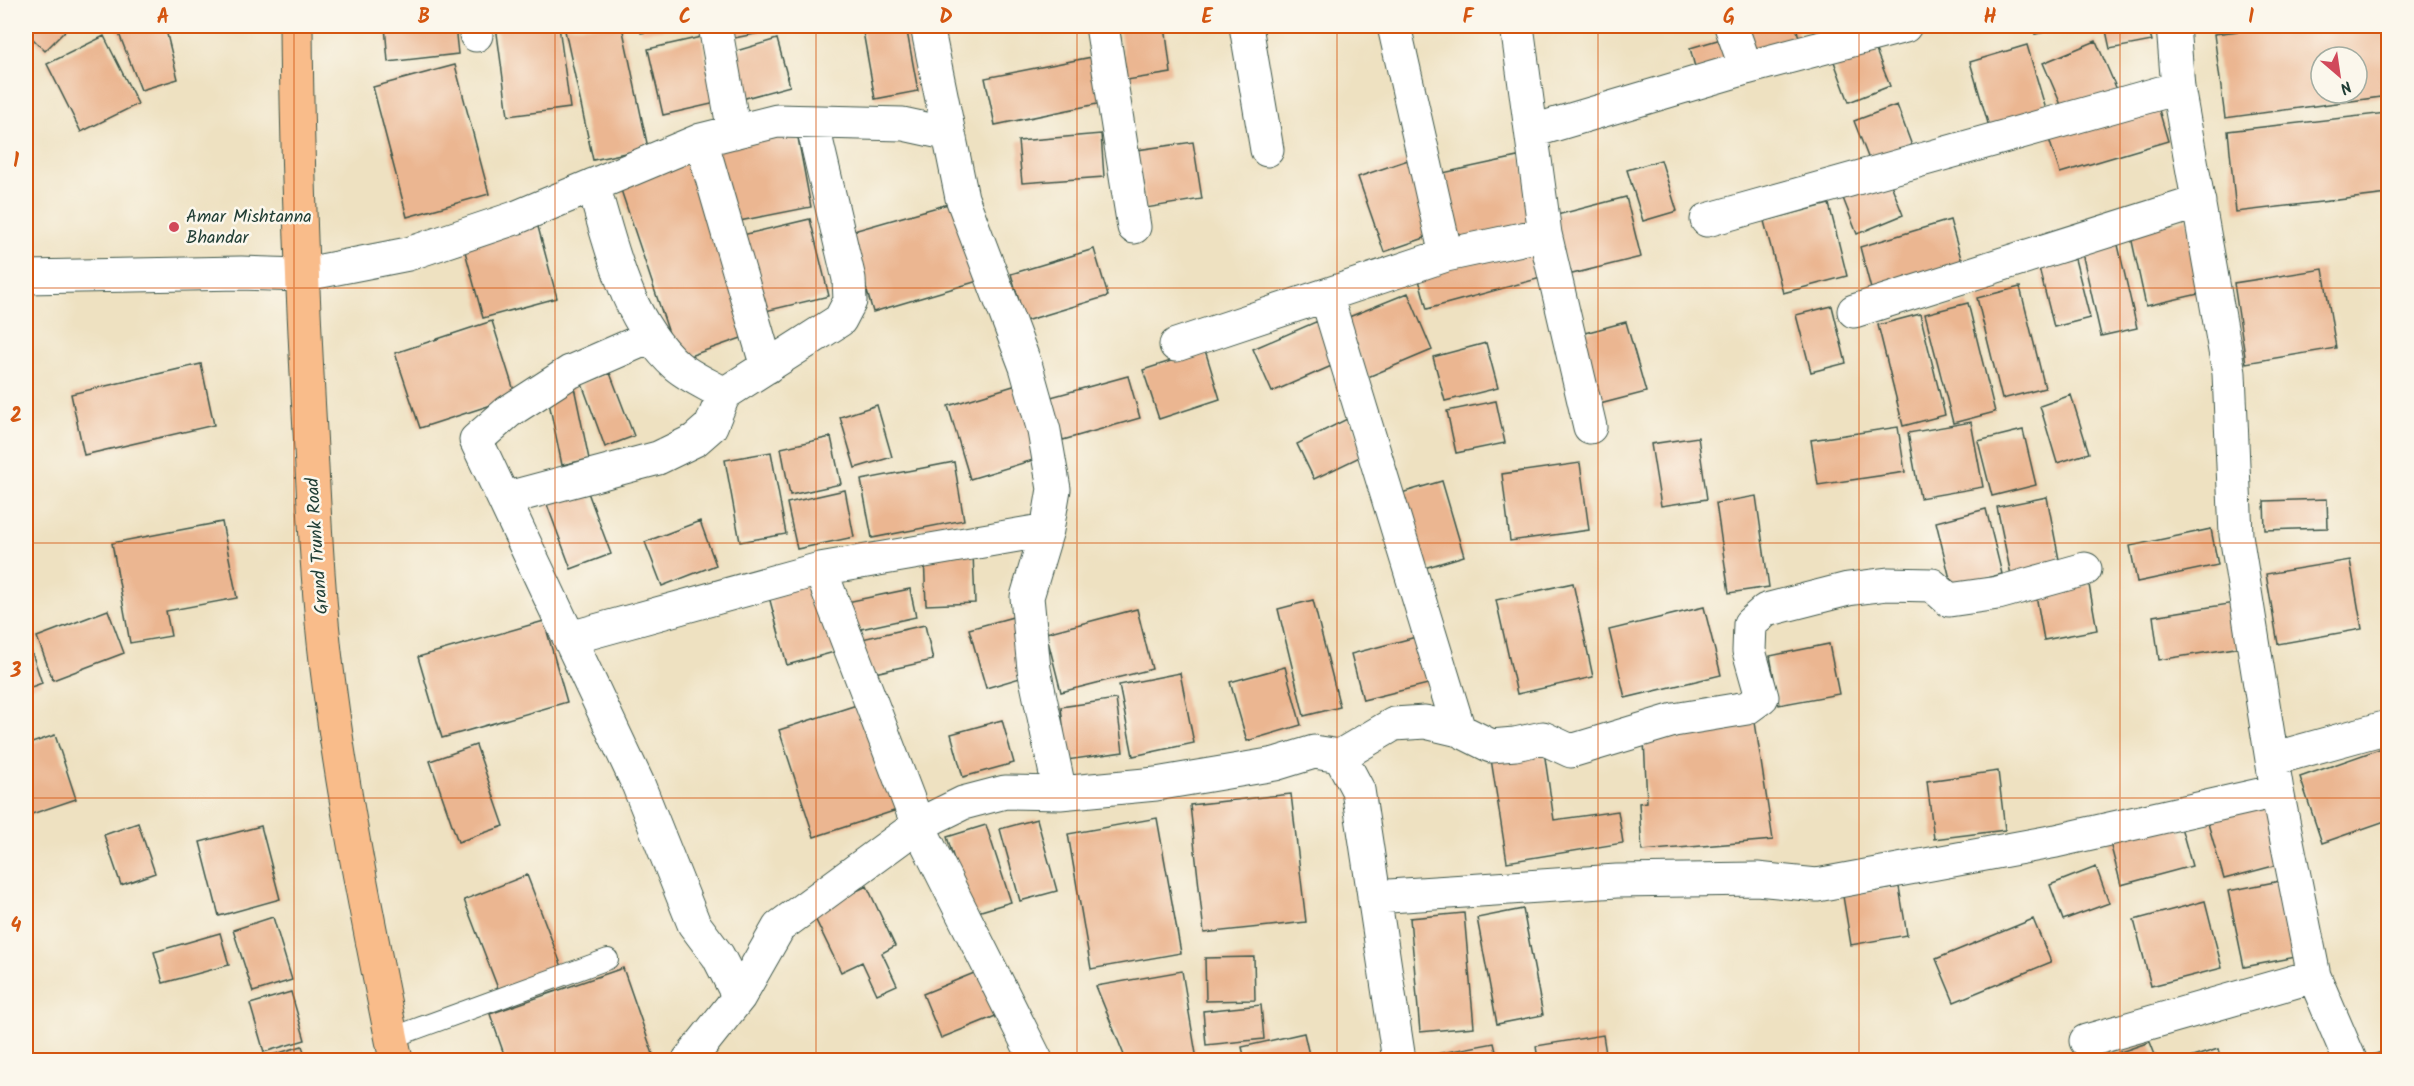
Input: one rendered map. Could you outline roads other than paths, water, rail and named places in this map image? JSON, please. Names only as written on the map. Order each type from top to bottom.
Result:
[{"type":"main road","name":"Grand Trunk Road","points":[[296,26],[301,275],[314,506],[327,668],[352,835],[393,1049]]},
{"type":"street","points":[[715,26],[734,132]]},
{"type":"street","points":[[927,26],[962,198],[1026,367],[1044,431],[1054,489],[1047,530],[1027,597],[1034,669],[1060,793]]},
{"type":"street","points":[[1101,26],[1134,226]]},
{"type":"street","points":[[1246,26],[1267,150]]},
{"type":"street","points":[[1394,26],[1446,255]]},
{"type":"street","points":[[1517,26],[1533,131],[1545,234],[1590,428]]},
{"type":"street","points":[[1731,26],[1746,68]]},
{"type":"street","points":[[1533,131],[1746,68],[1905,26]]},
{"type":"street","points":[[2173,26],[2178,88],[2229,373],[2236,535],[2277,791],[2314,976],[2350,1060]]},
{"type":"street","points":[[1707,220],[2178,88]]},
{"type":"street","points":[[26,277],[241,273],[301,275],[408,254],[515,218],[701,140],[777,121],[903,124],[950,134]]},
{"type":"street","points":[[504,499],[658,458],[695,440],[711,426],[724,394],[840,320],[850,301],[849,279],[812,122]]},
{"type":"street","points":[[701,140],[766,367]]},
{"type":"street","points":[[593,185],[622,284],[650,337],[678,367],[724,394]]},
{"type":"street","points":[[1854,311],[2199,202]]},
{"type":"street","points":[[1176,345],[1446,255],[1545,234]]},
{"type":"street","points":[[1326,295],[1459,730]]},
{"type":"street","points":[[650,337],[570,372],[508,412],[476,440],[638,784],[694,924],[718,956],[739,998]]},
{"type":"street","points":[[570,638],[820,569],[1047,530]]},
{"type":"street","points":[[820,569],[918,825],[1036,1060]]},
{"type":"street","points":[[689,1060],[739,998],[779,927],[918,825],[963,803],[1005,792],[1060,793],[1156,784],[1275,764],[1314,752],[1340,756],[1394,724],[1425,722],[1459,730],[1491,746],[1543,738],[1571,751],[1674,720],[1748,708],[1762,697],[1749,651],[1750,624],[1766,610],[1848,589],[1888,584],[1932,585],[1950,600],[1998,592],[2085,570]]},
{"type":"street","points":[[2272,759],[2388,727]]},
{"type":"street","points":[[1340,756],[1359,790],[1399,1060]]},
{"type":"street","points":[[1374,897],[1617,881],[1757,879],[1817,885],[2056,841],[2277,791]]},
{"type":"street","points":[[2086,1041],[2314,976]]},
{"type":"lane","points":[[393,1049],[608,959]]},
{"type":"place","name":"Amar Mishtanna Bhandar","points":[[174,227]]}]
